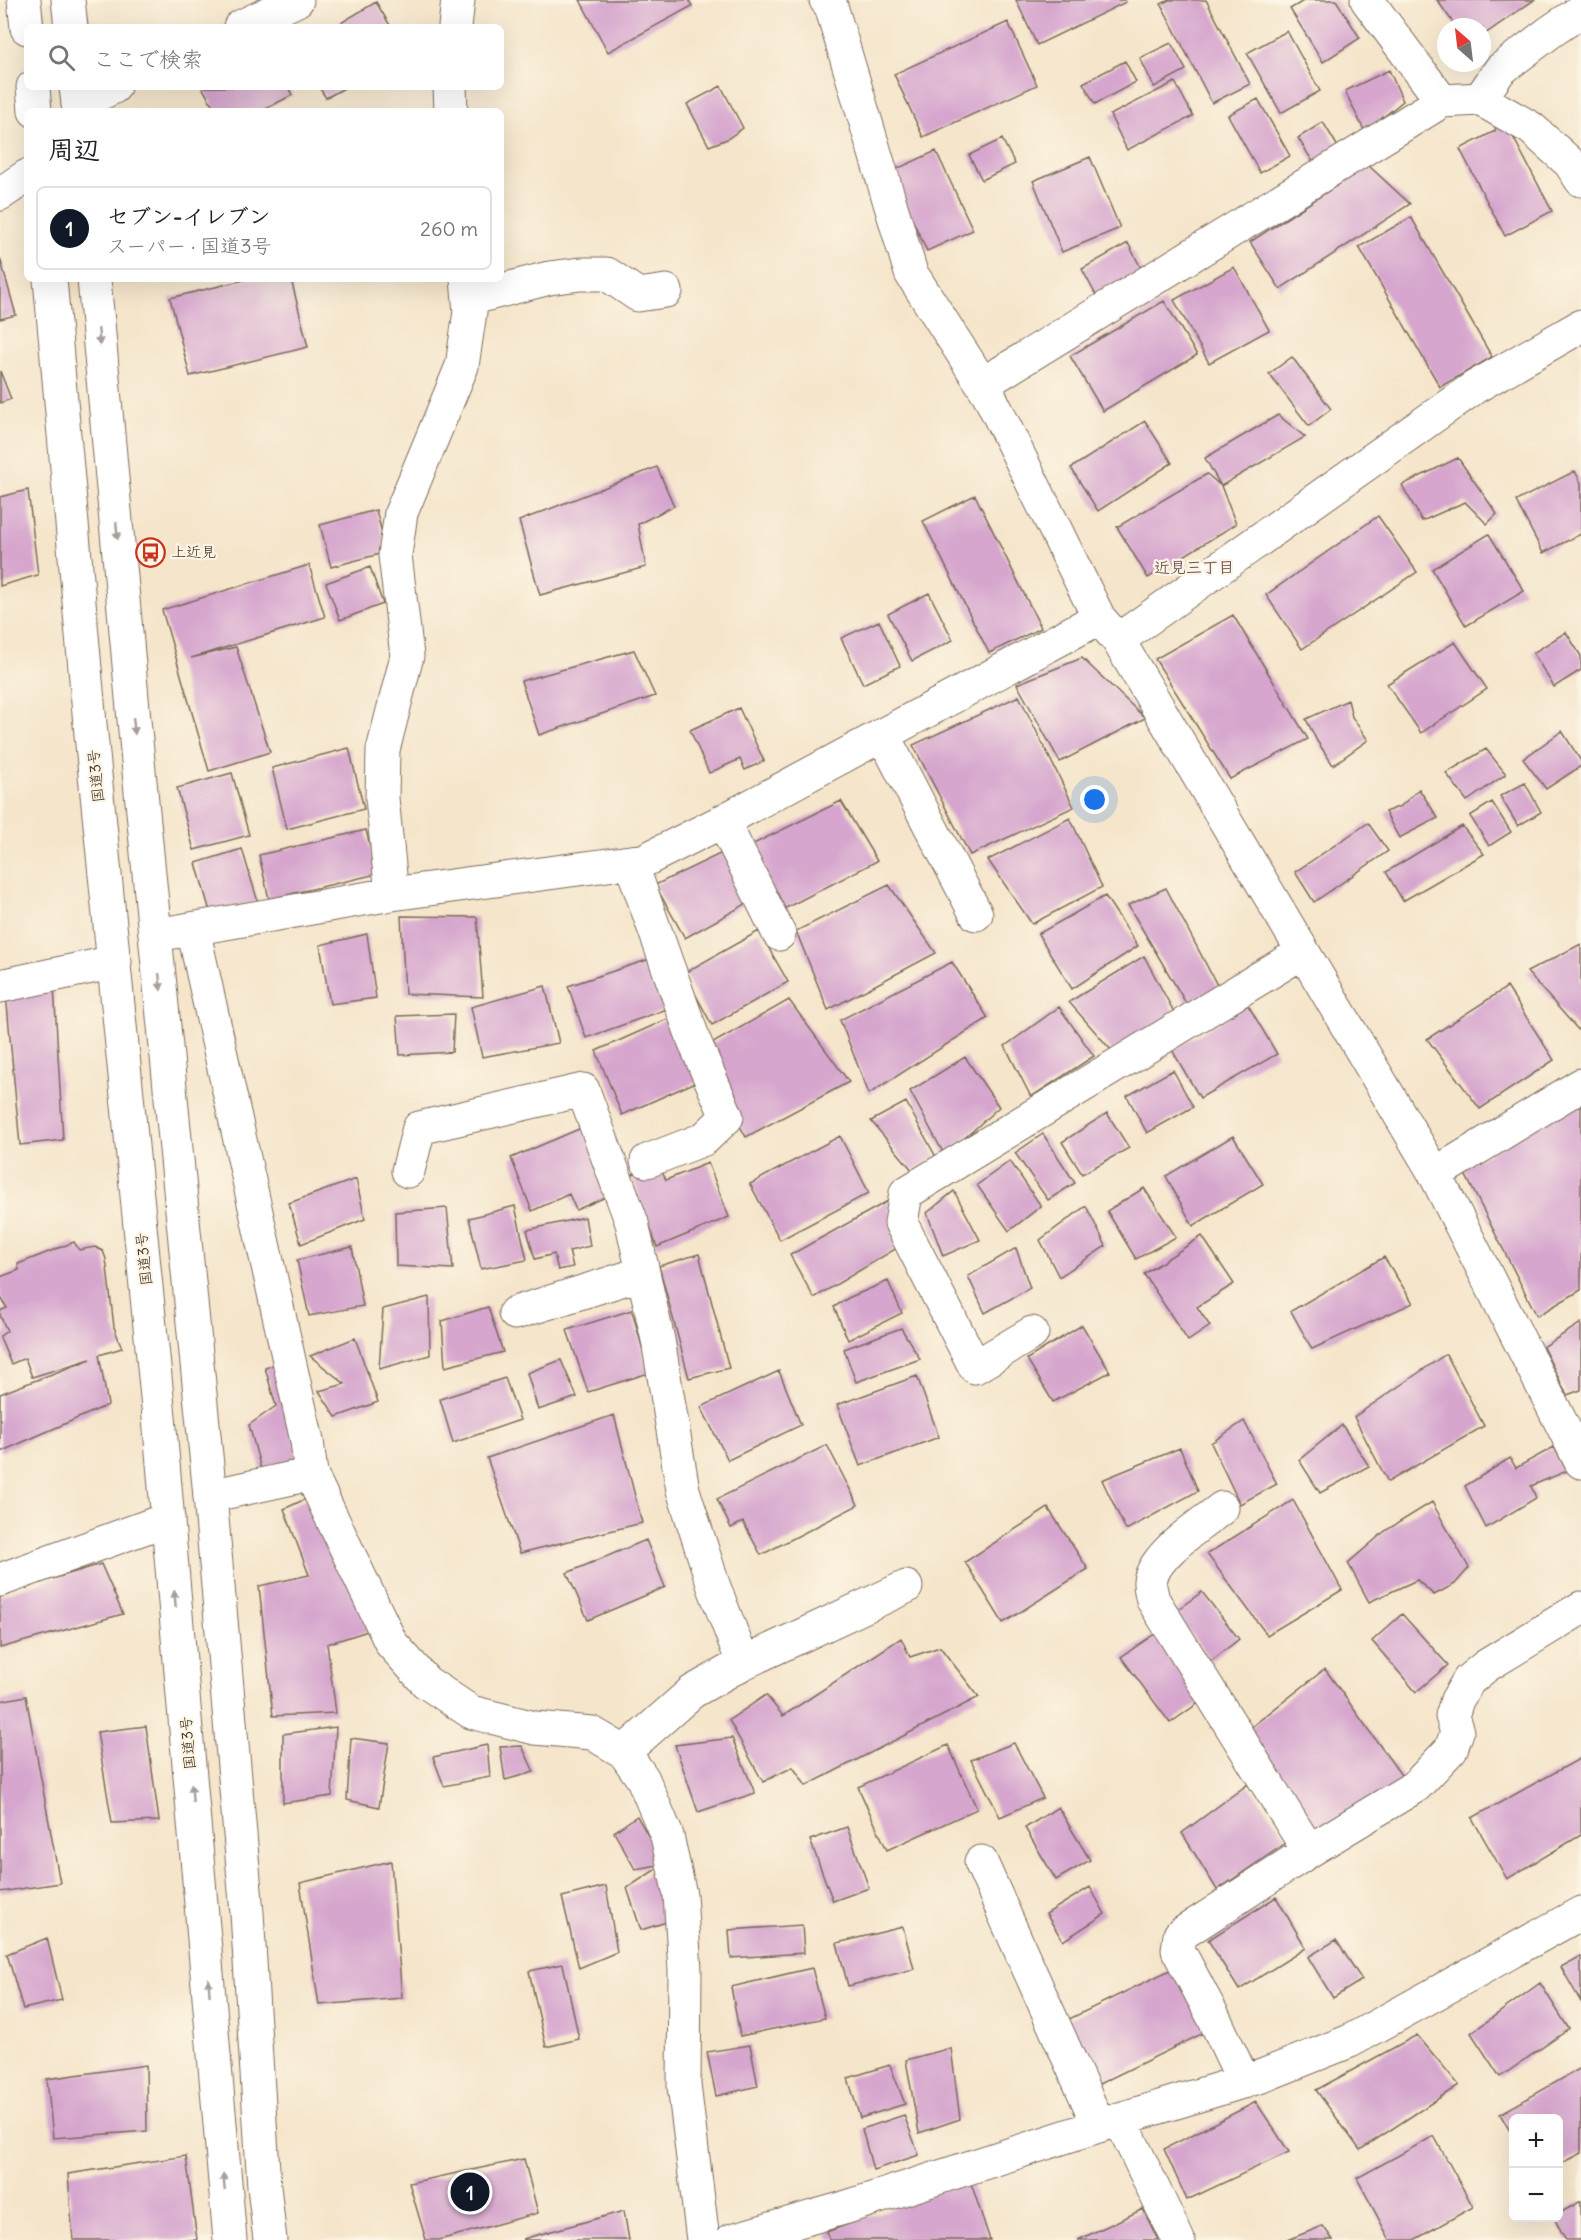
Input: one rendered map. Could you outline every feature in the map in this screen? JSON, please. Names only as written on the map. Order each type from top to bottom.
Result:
[{"type":"main road","points":[[24,0],[27,24]]},
{"type":"main road","points":[[68,0],[71,24]]},
{"type":"main road","points":[[246,24],[297,0]]},
{"type":"main road","points":[[455,24],[458,0]]},
{"type":"main road","points":[[826,0],[831,6],[911,273],[983,384],[1109,629],[1435,1174],[1581,1462]]},
{"type":"main road","points":[[1367,0],[1442,101]]},
{"type":"main road","points":[[1480,99],[1500,70],[1581,11]]},
{"type":"main road","points":[[33,90],[35,108]]},
{"type":"main road","points":[[78,101],[106,90]]},
{"type":"main road","points":[[450,90],[451,108]]},
{"type":"main road","points":[[983,384],[1442,101],[1480,99],[1531,128],[1570,163],[1581,180]]},
{"type":"main road","points":[[0,194],[24,178]]},
{"type":"main road","points":[[392,894],[382,798],[383,750],[407,656],[395,555],[401,513],[462,366],[470,312],[468,289],[581,274],[608,274],[638,295],[666,291]]},
{"type":"main road","name":"国道3号","points":[[50,282],[90,724],[168,1519],[230,2240]]},
{"type":"main road","points":[[94,282],[210,1496],[247,1913],[264,2186],[270,2240]]},
{"type":"main road","points":[[156,935],[392,894],[645,860],[723,821],[882,735],[1109,629],[1475,387],[1581,326]]},
{"type":"main road","points":[[882,735],[976,914]]},
{"type":"main road","points":[[723,821],[779,934]]},
{"type":"main road","points":[[631,863],[695,1043],[727,1117],[704,1139],[647,1161]]},
{"type":"main road","points":[[193,929],[307,1441],[311,1474],[391,1643],[426,1682],[471,1713],[535,1728],[592,1733],[624,1752],[643,1779],[667,1836],[680,1895],[685,1970],[684,2085],[703,2240]]},
{"type":"main road","points":[[1032,1333],[975,1367],[901,1223],[906,1193],[1303,951]]},
{"type":"main road","points":[[0,986],[115,962]]},
{"type":"main road","points":[[1435,1174],[1581,1085]]},
{"type":"main road","points":[[408,1171],[419,1128],[583,1090],[632,1223],[658,1340],[683,1490],[714,1587],[743,1663]]},
{"type":"main road","points":[[515,1313],[643,1273]]},
{"type":"main road","points":[[210,1496],[311,1474]]},
{"type":"main road","points":[[1222,1508],[1170,1550],[1155,1567],[1149,1583],[1153,1600],[1309,1851]]},
{"type":"main road","points":[[0,1580],[168,1519]]},
{"type":"main road","points":[[624,1752],[692,1692],[743,1663],[906,1587]]},
{"type":"main road","points":[[1244,2082],[1178,1950],[1180,1935],[1309,1851],[1416,1786],[1451,1749],[1457,1732],[1452,1716],[1457,1700],[1469,1680],[1486,1666],[1581,1608]]},
{"type":"main road","points":[[981,1862],[1110,2122],[1178,2240]]},
{"type":"main road","points":[[732,2240],[855,2205],[1110,2122],[1244,2082],[1350,2041],[1581,1913]]},
{"type":"building","points":[[580,0],[689,0],[692,6],[608,52]]},
{"type":"building","points":[[1016,0],[1125,0],[1126,2],[1037,45]]},
{"type":"building","points":[[1169,0],[1206,0],[1250,84],[1212,103],[1161,4]]},
{"type":"building","points":[[1305,0],[1336,0],[1360,38],[1323,62],[1290,9]]},
{"type":"building","points":[[1437,0],[1534,0],[1491,30],[1491,18],[1450,18]]},
{"type":"building","points":[[376,2],[389,24],[339,24]]},
{"type":"building","points":[[1008,22],[1037,85],[923,137],[894,74]]},
{"type":"building","points":[[1287,31],[1320,91],[1281,113],[1247,53]]},
{"type":"building","points":[[1171,43],[1186,70],[1154,87],[1140,58]]},
{"type":"building","points":[[1125,61],[1136,82],[1095,104],[1083,83]]},
{"type":"building","points":[[1389,70],[1403,101],[1365,132],[1345,91]]},
{"type":"building","points":[[1175,82],[1193,116],[1127,150],[1110,115]]},
{"type":"building","points":[[721,86],[743,128],[727,139],[709,146],[687,104]]},
{"type":"building","points":[[204,90],[290,90],[292,95],[268,108],[214,108]]},
{"type":"building","points":[[321,90],[341,90],[326,98]]},
{"type":"building","points":[[1258,99],[1290,156],[1260,173],[1228,115]]},
{"type":"building","points":[[1499,110],[1552,211],[1505,236],[1460,149],[1495,131]]},
{"type":"building","points":[[1323,122],[1338,147],[1313,162],[1298,138]]},
{"type":"building","points":[[1002,139],[1015,164],[982,180],[969,155]]},
{"type":"building","points":[[936,151],[973,230],[927,251],[890,172]]},
{"type":"building","points":[[1090,157],[1120,228],[1062,252],[1033,181]]},
{"type":"building","points":[[1368,165],[1410,204],[1280,289],[1250,242]]},
{"type":"building","points":[[1411,217],[1492,357],[1440,387],[1359,247]]},
{"type":"building","points":[[1128,243],[1143,272],[1097,297],[1082,269]]},
{"type":"building","points":[[0,258],[16,315],[0,319]]},
{"type":"building","points":[[1234,267],[1269,330],[1209,363],[1174,300]]},
{"type":"building","points":[[236,282],[292,282],[308,347],[190,376],[170,298]]},
{"type":"building","points":[[1164,301],[1197,355],[1103,411],[1070,356]]},
{"type":"building","points":[[1292,357],[1331,409],[1309,426],[1269,374]]},
{"type":"building","points":[[0,371],[11,399],[0,403]]},
{"type":"building","points":[[1278,415],[1305,437],[1221,486],[1205,458]]},
{"type":"building","points":[[1145,421],[1172,463],[1098,511],[1071,468]]},
{"type":"building","points":[[1458,458],[1497,514],[1487,524],[1465,502],[1422,521],[1402,485]]},
{"type":"building","points":[[657,467],[674,506],[638,524],[646,567],[540,595],[519,521]]},
{"type":"building","points":[[1575,471],[1581,483],[1581,534],[1543,553],[1516,501]]},
{"type":"building","points":[[1207,474],[1221,486],[1236,524],[1148,578],[1117,527]]},
{"type":"building","points":[[28,490],[38,575],[0,586],[0,497]]},
{"type":"building","points":[[975,495],[1041,628],[989,653],[923,521]]},
{"type":"building","points":[[376,510],[387,552],[331,567],[320,525]]},
{"type":"building","points":[[1378,516],[1417,572],[1302,649],[1266,595]]},
{"type":"building","points":[[1489,534],[1524,591],[1466,626],[1432,569]]},
{"type":"building","points":[[309,565],[325,617],[191,658],[236,647],[270,752],[209,771],[162,610]]},
{"type":"building","points":[[370,567],[383,604],[340,620],[326,583]]},
{"type":"building","points":[[929,593],[953,640],[912,661],[888,614]]},
{"type":"building","points":[[1233,615],[1308,739],[1230,779],[1155,659]]},
{"type":"building","points":[[879,621],[900,666],[863,684],[841,638]]},
{"type":"building","points":[[1566,632],[1581,656],[1581,670],[1554,687],[1533,653]]},
{"type":"building","points":[[1455,642],[1487,689],[1421,733],[1387,684]]},
{"type":"building","points":[[634,650],[655,696],[539,735],[521,681]]},
{"type":"building","points":[[1082,658],[1145,718],[1060,762],[1017,684]]},
{"type":"building","points":[[1019,696],[1074,807],[970,855],[913,745]]},
{"type":"building","points":[[1348,700],[1352,717],[1368,740],[1333,765],[1306,719]]},
{"type":"building","points":[[739,708],[764,761],[745,770],[740,759],[709,773],[690,730]]},
{"type":"building","points":[[1562,731],[1581,761],[1581,766],[1546,789],[1523,759]]},
{"type":"building","points":[[349,748],[364,809],[287,829],[272,768]]},
{"type":"building","points":[[1486,749],[1506,774],[1467,801],[1446,773]]},
{"type":"building","points":[[232,773],[249,835],[194,850],[177,788]]},
{"type":"building","points":[[1525,783],[1541,812],[1518,826],[1500,796]]},
{"type":"building","points":[[1419,789],[1438,818],[1399,838],[1385,812],[1401,806]]},
{"type":"building","points":[[841,801],[877,861],[778,912],[741,850]]},
{"type":"building","points":[[1492,802],[1511,832],[1489,846],[1470,816]]},
{"type":"building","points":[[1070,818],[1102,887],[1032,924],[988,860]]},
{"type":"building","points":[[1368,823],[1388,851],[1314,902],[1295,872]]},
{"type":"building","points":[[1462,826],[1484,854],[1403,901],[1386,872]]},
{"type":"building","points":[[366,830],[377,874],[269,899],[259,855]]},
{"type":"building","points":[[242,849],[258,902],[211,915],[196,863]]},
{"type":"building","points":[[726,851],[746,904],[685,938],[655,885]]},
{"type":"building","points":[[889,885],[936,953],[828,1010],[796,931]]},
{"type":"building","points":[[1166,888],[1218,987],[1187,1005],[1128,905]]},
{"type":"building","points":[[1105,896],[1138,946],[1072,989],[1038,934]]},
{"type":"building","points":[[401,916],[477,917],[483,997],[405,994]]},
{"type":"building","points":[[759,931],[788,982],[712,1025],[684,973]]},
{"type":"building","points":[[367,934],[376,998],[330,1004],[320,945]]},
{"type":"building","points":[[1581,944],[1581,1033],[1527,972]]},
{"type":"building","points":[[1144,956],[1175,1014],[1112,1051],[1069,1002]]},
{"type":"building","points":[[650,959],[670,1008],[586,1038],[568,986]]},
{"type":"building","points":[[952,962],[988,1018],[869,1094],[840,1020]]},
{"type":"building","points":[[54,986],[63,1140],[20,1145],[6,994]]},
{"type":"building","points":[[545,986],[559,1043],[482,1057],[471,1007]]},
{"type":"building","points":[[1507,987],[1554,1060],[1480,1109],[1427,1039]]},
{"type":"building","points":[[789,1000],[849,1082],[746,1137],[699,1051]]},
{"type":"building","points":[[1248,1005],[1277,1054],[1200,1098],[1172,1050]]},
{"type":"building","points":[[1059,1007],[1094,1056],[1031,1097],[1005,1046]]},
{"type":"building","points":[[454,1014],[452,1052],[400,1055],[397,1016]]},
{"type":"building","points":[[672,1017],[698,1081],[622,1115],[596,1051]]},
{"type":"building","points":[[965,1057],[999,1107],[945,1156],[910,1091]]},
{"type":"building","points":[[1173,1070],[1193,1107],[1147,1133],[1127,1096]]},
{"type":"building","points":[[1581,1100],[1581,1290],[1537,1316],[1462,1168]]},
{"type":"building","points":[[906,1102],[936,1157],[913,1171],[871,1121]]},
{"type":"building","points":[[1107,1113],[1129,1148],[1082,1174],[1062,1142]]},
{"type":"building","points":[[586,1126],[615,1193],[576,1210],[569,1194],[532,1211],[511,1158]]},
{"type":"building","points":[[1043,1134],[1075,1183],[1048,1200],[1015,1153]]},
{"type":"building","points":[[840,1136],[869,1193],[780,1240],[750,1184]]},
{"type":"building","points":[[1233,1136],[1263,1184],[1193,1226],[1166,1176]]},
{"type":"building","points":[[1010,1161],[1041,1206],[1009,1231],[977,1185]]},
{"type":"building","points":[[658,1163],[666,1180],[708,1163],[729,1217],[657,1247],[631,1175]]},
{"type":"building","points":[[356,1179],[365,1219],[301,1244],[289,1203]]},
{"type":"building","points":[[1144,1188],[1176,1237],[1136,1259],[1107,1211]]},
{"type":"building","points":[[954,1191],[980,1240],[943,1256],[927,1213]]},
{"type":"building","points":[[888,1201],[897,1248],[814,1298],[790,1255]]},
{"type":"building","points":[[515,1206],[527,1260],[481,1269],[469,1218]]},
{"type":"building","points":[[1086,1206],[1106,1246],[1059,1277],[1040,1240]]},
{"type":"building","points":[[447,1208],[453,1269],[396,1266],[395,1212]]},
{"type":"building","points":[[585,1217],[590,1246],[569,1251],[573,1267],[558,1270],[554,1254],[535,1259],[527,1230]]},
{"type":"building","points":[[1202,1236],[1234,1284],[1197,1307],[1210,1326],[1188,1341],[1144,1274]]},
{"type":"building","points":[[74,1242],[79,1250],[95,1247],[103,1251],[106,1259],[114,1327],[122,1348],[99,1355],[108,1405],[0,1452],[0,1394],[91,1359],[32,1377],[25,1358],[11,1364],[0,1338],[7,1331],[0,1311],[7,1308],[0,1296],[0,1277],[19,1270],[18,1264]]},
{"type":"building","points":[[352,1247],[363,1306],[309,1316],[297,1260]]},
{"type":"building","points":[[1016,1248],[1030,1288],[985,1313],[968,1276]]},
{"type":"building","points":[[699,1254],[729,1368],[689,1378],[659,1266]]},
{"type":"building","points":[[1384,1257],[1413,1303],[1312,1349],[1291,1311]]},
{"type":"building","points":[[888,1281],[902,1313],[848,1340],[834,1307],[848,1298]]},
{"type":"building","points":[[429,1297],[430,1355],[379,1369],[383,1309]]},
{"type":"building","points":[[488,1307],[503,1352],[445,1367],[442,1321]]},
{"type":"building","points":[[632,1310],[649,1373],[588,1392],[567,1330]]},
{"type":"building","points":[[1581,1323],[1581,1390],[1567,1395],[1543,1347]]},
{"type":"building","points":[[1082,1325],[1110,1372],[1053,1402],[1027,1359]]},
{"type":"building","points":[[901,1328],[920,1359],[856,1382],[844,1349]]},
{"type":"building","points":[[355,1338],[378,1402],[336,1417],[319,1391],[345,1384],[310,1356]]},
{"type":"building","points":[[1446,1354],[1484,1426],[1388,1482],[1354,1417]]},
{"type":"building","points":[[561,1360],[577,1397],[538,1410],[527,1373]]},
{"type":"building","points":[[283,1362],[302,1459],[261,1469],[249,1425],[276,1406],[265,1368]]},
{"type":"building","points":[[779,1371],[801,1425],[728,1460],[701,1407]]},
{"type":"building","points":[[917,1376],[939,1437],[860,1466],[837,1405]]},
{"type":"building","points":[[505,1378],[520,1420],[453,1443],[440,1399]]},
{"type":"building","points":[[614,1415],[642,1523],[520,1553],[487,1458]]},
{"type":"building","points":[[1244,1421],[1277,1484],[1240,1504],[1211,1443]]},
{"type":"building","points":[[1342,1425],[1369,1466],[1320,1493],[1299,1460]]},
{"type":"building","points":[[827,1445],[858,1505],[761,1555],[743,1522],[731,1528],[717,1499]]},
{"type":"building","points":[[1554,1447],[1567,1471],[1531,1486],[1536,1498],[1486,1528],[1465,1486],[1510,1458],[1516,1468]]},
{"type":"building","points":[[1180,1448],[1198,1491],[1126,1530],[1102,1480]]},
{"type":"building","points":[[314,1495],[371,1630],[327,1644],[336,1713],[273,1716],[259,1586],[309,1575],[284,1509]]},
{"type":"building","points":[[1293,1500],[1342,1590],[1267,1635],[1207,1554]]},
{"type":"building","points":[[1432,1502],[1469,1568],[1455,1584],[1434,1595],[1417,1580],[1369,1602],[1348,1563],[1385,1531]]},
{"type":"building","points":[[1048,1508],[1088,1569],[1003,1623],[965,1562]]},
{"type":"building","points":[[646,1540],[665,1587],[588,1620],[567,1573]]},
{"type":"building","points":[[101,1564],[123,1614],[0,1648],[0,1595]]},
{"type":"building","points":[[1202,1592],[1239,1639],[1211,1661],[1174,1612]]},
{"type":"building","points":[[1402,1614],[1448,1665],[1416,1692],[1372,1641]]},
{"type":"building","points":[[1156,1633],[1207,1697],[1170,1723],[1121,1657]]},
{"type":"building","points":[[901,1638],[910,1657],[940,1647],[979,1697],[806,1786],[793,1767],[763,1782],[729,1720],[766,1695],[783,1716]]},
{"type":"building","points":[[1325,1669],[1406,1782],[1316,1837],[1245,1732]]},
{"type":"building","points":[[26,1696],[60,1883],[0,1892],[0,1701]]},
{"type":"building","points":[[146,1726],[159,1821],[112,1823],[97,1732]]},
{"type":"building","points":[[336,1727],[332,1796],[283,1803],[283,1734]]},
{"type":"building","points":[[351,1738],[389,1743],[379,1807],[347,1800]]},
{"type":"building","points":[[732,1738],[755,1793],[698,1812],[675,1745]]},
{"type":"building","points":[[1014,1743],[1043,1798],[1000,1817],[971,1760]]},
{"type":"building","points":[[487,1745],[490,1777],[444,1786],[433,1757]]},
{"type":"building","points":[[948,1745],[977,1809],[887,1850],[858,1787]]},
{"type":"building","points":[[522,1746],[534,1772],[505,1780],[500,1747]]},
{"type":"building","points":[[1581,1758],[1581,1835],[1507,1879],[1472,1818]]},
{"type":"building","points":[[1248,1784],[1289,1841],[1217,1890],[1182,1833]]},
{"type":"building","points":[[1058,1807],[1090,1860],[1056,1880],[1025,1828]]},
{"type":"building","points":[[637,1816],[664,1864],[635,1869],[614,1832]]},
{"type":"building","points":[[847,1827],[869,1888],[833,1901],[810,1840]]},
{"type":"building","points":[[391,1861],[402,1998],[319,2005],[300,1883]]},
{"type":"building","points":[[664,1864],[673,1920],[641,1930],[627,1888]]},
{"type":"building","points":[[606,1886],[617,1952],[579,1968],[562,1897]]},
{"type":"building","points":[[1090,1887],[1105,1914],[1063,1941],[1046,1914]]},
{"type":"building","points":[[1276,1897],[1306,1948],[1239,1990],[1208,1940]]},
{"type":"building","points":[[802,1925],[804,1953],[731,1958],[729,1930]]},
{"type":"building","points":[[903,1927],[914,1969],[848,1986],[837,1943]]},
{"type":"building","points":[[47,1938],[62,2000],[23,2009],[7,1954]]},
{"type":"building","points":[[1336,1940],[1362,1980],[1333,1998],[1308,1957]]},
{"type":"building","points":[[1581,1956],[1581,2002],[1561,1967]]},
{"type":"building","points":[[563,1964],[579,2039],[546,2047],[529,1971]]},
{"type":"building","points":[[1178,1966],[1210,2030],[1095,2086],[1063,2022]]},
{"type":"building","points":[[812,1968],[825,2018],[740,2036],[731,1987]]},
{"type":"building","points":[[1540,1983],[1569,2029],[1500,2077],[1471,2033]]},
{"type":"building","points":[[1417,2035],[1459,2085],[1360,2150],[1316,2090]]},
{"type":"building","points":[[750,2045],[758,2086],[716,2096],[707,2052]]},
{"type":"building","points":[[951,2048],[960,2119],[919,2133],[906,2060]]},
{"type":"building","points":[[146,2065],[147,2131],[53,2138],[47,2079]]},
{"type":"building","points":[[890,2065],[905,2104],[860,2118],[848,2078]]},
{"type":"building","points":[[1581,2068],[1581,2153],[1563,2162],[1563,2114],[1509,2114],[1509,2129],[1500,2114]]},
{"type":"building","points":[[1256,2102],[1289,2152],[1187,2200],[1164,2149]]},
{"type":"building","points":[[904,2115],[919,2155],[873,2170],[862,2129]]},
{"type":"building","points":[[1434,2136],[1473,2207],[1414,2240],[1390,2240],[1357,2178]]},
{"type":"building","points":[[186,2156],[197,2240],[73,2240],[68,2174]]},
{"type":"building","points":[[524,2159],[538,2213],[439,2240],[426,2240],[409,2183]]},
{"type":"building","points":[[970,2180],[990,2240],[830,2240],[827,2232]]},
{"type":"building","points":[[1581,2201],[1581,2240],[1566,2240],[1556,2222],[1563,2222],[1563,2211]]},
{"type":"building","points":[[1143,2209],[1158,2240],[1078,2240]]},
{"type":"building","points":[[624,2211],[629,2240],[523,2239]]},
{"type":"building","points":[[1323,2226],[1333,2240],[1287,2240]]},
{"type":"place","name":"上近見","points":[[150,552]]},
{"type":"place","name":"セブン-イレブン","points":[[470,2192]]},
{"type":"district","name":"近見三丁目","points":[[1194,567]]}]
